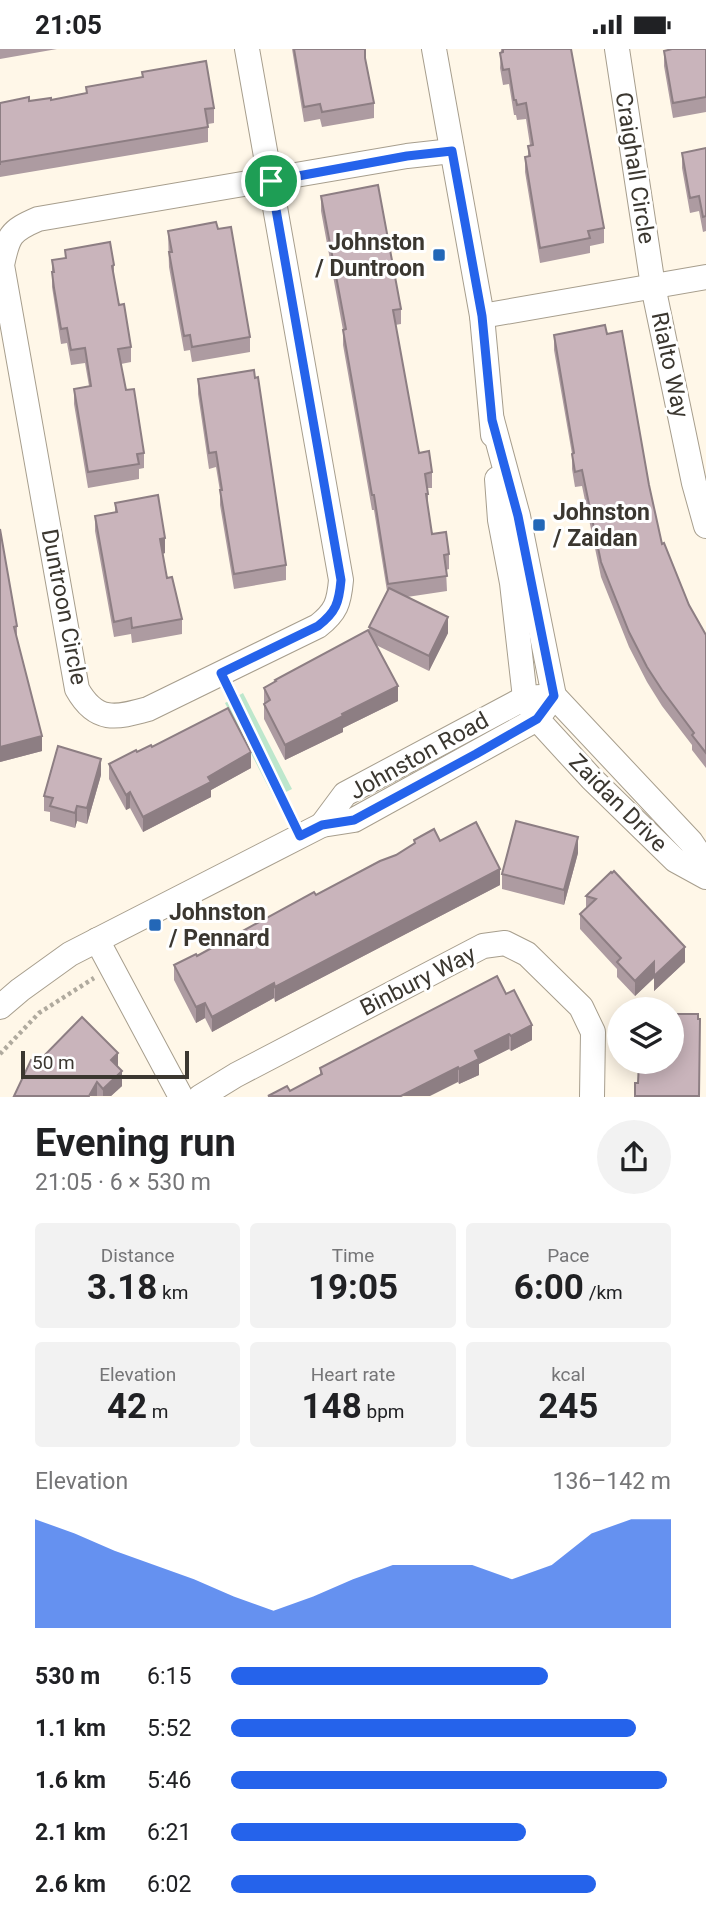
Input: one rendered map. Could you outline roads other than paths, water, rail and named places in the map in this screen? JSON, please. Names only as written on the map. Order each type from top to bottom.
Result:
[{"type":"street","points":[[247,49],[271,181]]},
{"type":"street","points":[[434,49],[482,316],[499,520],[512,583],[525,698],[537,719]]},
{"type":"street","name":"Craighall Circle","points":[[617,49],[653,286]]},
{"type":"street","name":"Duntroon Circle","points":[[271,181],[341,580],[339,600],[330,616],[318,626],[148,709],[120,716],[103,715],[85,703],[77,689],[2,265],[7,240],[21,226],[38,219],[407,156],[452,151]]},
{"type":"street","points":[[482,316],[706,277]]},
{"type":"street","name":"Rialto Way","points":[[653,286],[694,483],[706,526]]},
{"type":"street","points":[[492,420],[518,516],[554,696]]},
{"type":"street","name":"Johnston Road","points":[[322,825],[345,794],[525,698],[554,696]]},
{"type":"street","name":"Johnston Road","points":[[0,1007],[71,954],[97,940],[322,825],[354,820],[537,719],[554,696]]},
{"type":"street","name":"Zaidan Drive","points":[[554,696],[691,842],[706,864]]},
{"type":"street","name":"Zaidan Drive","points":[[537,719],[592,779],[675,860],[706,877]]},
{"type":"street","points":[[97,940],[181,1097]]},
{"type":"street","name":"Binbury Way","points":[[200,1097],[236,1075],[483,947],[505,943],[527,954],[582,1007],[593,1032],[592,1097]]},
{"type":"place","name":"Johnston / Duntroon","points":[[439,255]]},
{"type":"place","name":"Johnston / Zaidan","points":[[539,525]]},
{"type":"place","name":"Johnston / Pennard","points":[[155,925]]}]
